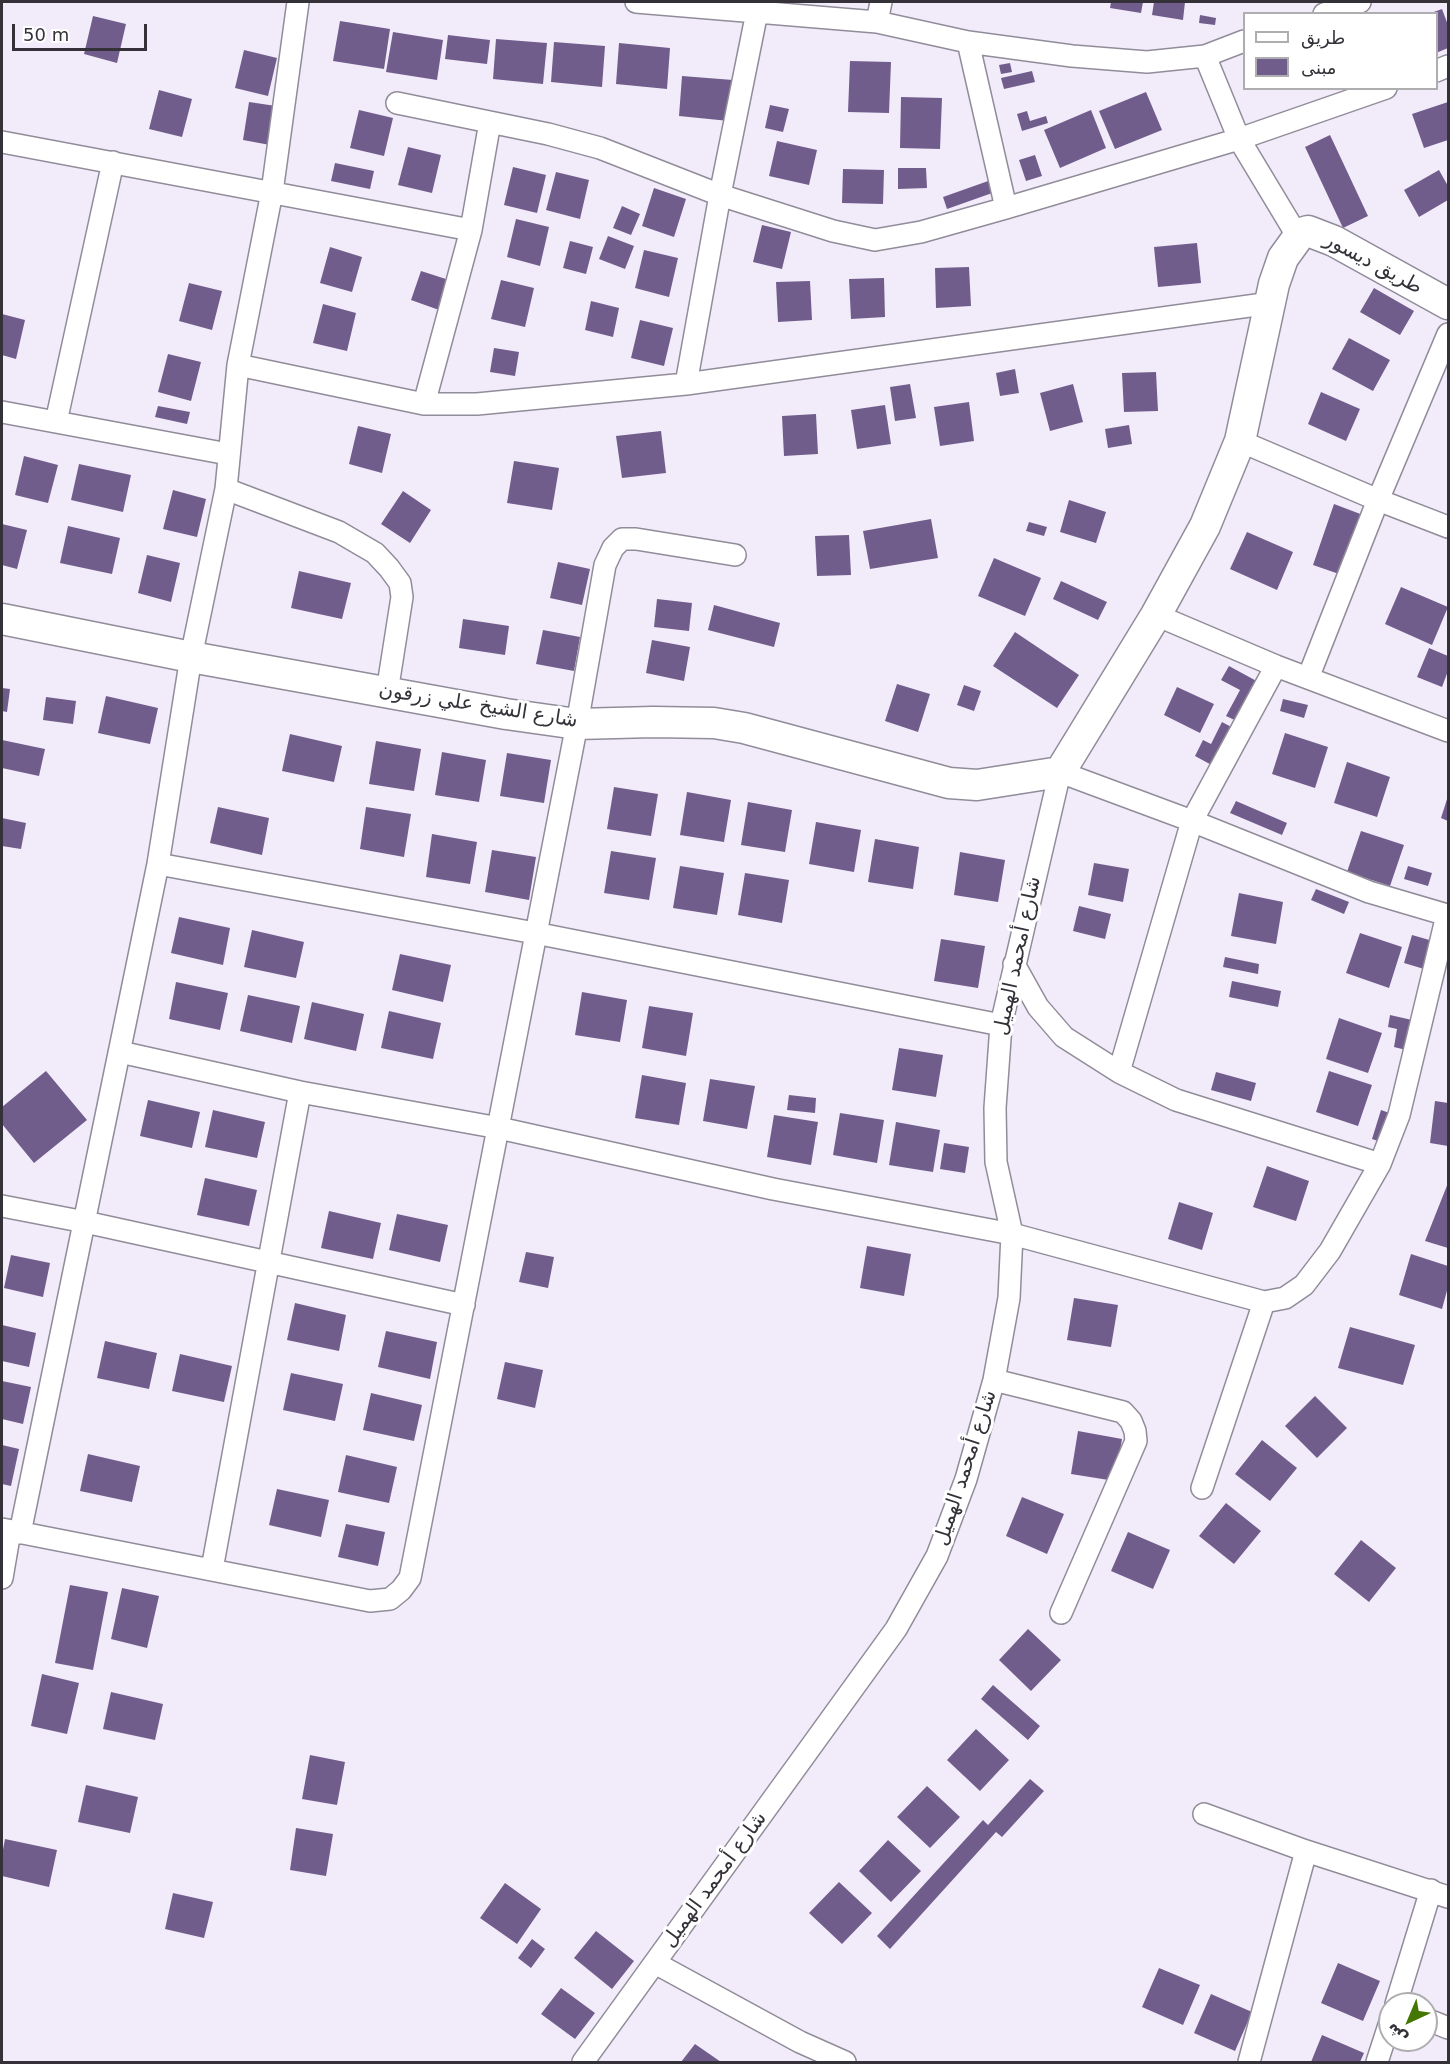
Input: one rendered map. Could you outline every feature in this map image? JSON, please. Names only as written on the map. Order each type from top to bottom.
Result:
[{"type":"main road","name":"طريق ديسور","points":[[1298,237],[1301,233],[1308,231],[1334,241],[1449,304]]},
{"type":"main road","points":[[1060,772],[1156,615],[1205,526],[1240,441],[1274,284],[1284,258],[1298,237]]},
{"type":"main road","name":"شارع الشيخ علي زرقون","points":[[2,619],[191,657],[506,714],[577,724],[714,723],[744,728],[949,783],[977,785],[1060,772]]},
{"type":"street","points":[[2,1578],[10,1531],[84,1222],[158,864],[191,657],[225,489],[238,365],[272,192],[297,2]]},
{"type":"street","points":[[636,2],[877,22],[968,42],[1072,56],[1147,62],[1205,56],[1243,42]]},
{"type":"street","points":[[877,22],[881,2]]},
{"type":"street","points":[[1330,12],[1360,2]]},
{"type":"street","points":[[686,384],[720,195],[757,12]]},
{"type":"street","points":[[968,42],[1006,208]]},
{"type":"street","points":[[1205,56],[1239,139],[1298,237]]},
{"type":"street","points":[[397,103],[548,134],[600,148],[720,195],[833,231],[875,240],[921,232],[1239,139],[1380,90]]},
{"type":"street","points":[[424,404],[471,230],[490,122]]},
{"type":"street","points":[[2,142],[471,230]]},
{"type":"street","points":[[56,422],[113,162]]},
{"type":"street","points":[[238,365],[424,404],[477,404],[686,384],[1271,303]]},
{"type":"street","points":[[1308,678],[1378,500],[1449,334]]},
{"type":"street","points":[[2,412],[228,454]]},
{"type":"street","points":[[1240,441],[1378,500],[1449,527]]},
{"type":"street","points":[[225,489],[339,532],[375,553],[389,568],[400,583],[402,597],[387,692]]},
{"type":"street","points":[[10,1531],[370,1601],[390,1599],[410,1578],[577,724],[605,565],[613,548],[622,539],[636,539],[735,555]]},
{"type":"street","points":[[1156,615],[1276,666],[1449,730]]},
{"type":"street","points":[[1119,1072],[1192,821],[1276,666]]},
{"type":"street","points":[[120,1052],[300,1092],[499,1128],[774,1189],[1012,1234],[1264,1302],[1285,1298],[1304,1284],[1330,1251],[1380,1164],[1399,1115],[1448,915],[1369,892],[1192,821],[1060,772]]},
{"type":"street","name":"شارع أمحمد الهميل","points":[[583,2062],[869,1667],[914,1600],[937,1556],[966,1479],[994,1380],[1009,1298],[1012,1234],[996,1162],[995,1108],[1001,1025],[1060,772]]},
{"type":"street","points":[[158,864],[535,933],[1001,1025]]},
{"type":"street","points":[[1014,964],[1038,1007],[1064,1037],[1119,1072],[1176,1100],[1380,1164]]},
{"type":"street","points":[[212,1569],[300,1092]]},
{"type":"street","points":[[2,1206],[464,1305]]},
{"type":"street","points":[[1202,1488],[1264,1302]]},
{"type":"street","points":[[994,1380],[1123,1412],[1135,1431],[1136,1441],[1061,1613]]},
{"type":"street","points":[[1204,1814],[1306,1851],[1440,1894],[1401,1992]]},
{"type":"street","points":[[1249,2062],[1306,1851]]},
{"type":"street","points":[[655,1963],[800,2042],[845,2062]]},
{"type":"building","points":[[1111,2],[1143,2],[1141,13],[1110,8]]},
{"type":"building","points":[[1154,2],[1185,2],[1183,20],[1152,15]]},
{"type":"building","points":[[1442,9],[1448,25],[1448,48],[1438,52],[1438,12],[1434,12]]},
{"type":"building","points":[[1200,15],[1216,18],[1215,25],[1199,23]]},
{"type":"building","points":[[93,16],[126,24],[117,63],[84,54]]},
{"type":"building","points":[[340,21],[390,29],[384,69],[333,61]]},
{"type":"building","points":[[393,32],[443,40],[437,80],[386,72]]},
{"type":"building","points":[[448,35],[490,40],[487,64],[445,59]]},
{"type":"building","points":[[496,39],[547,43],[543,84],[493,79]]},
{"type":"building","points":[[554,42],[605,46],[602,87],[551,82]]},
{"type":"building","points":[[619,43],[670,48],[667,89],[616,84]]},
{"type":"building","points":[[244,50],[277,58],[268,96],[235,88]]},
{"type":"building","points":[[850,61],[891,62],[889,113],[848,112]]},
{"type":"building","points":[[1010,63],[1012,72],[1001,74],[999,65]]},
{"type":"building","points":[[1032,71],[1035,82],[1004,89],[1001,78]]},
{"type":"building","points":[[682,76],[733,80],[729,121],[679,116]]},
{"type":"building","points":[[159,90],[192,99],[182,137],[149,129]]},
{"type":"building","points":[[1146,92],[1162,130],[1115,149],[1099,111]]},
{"type":"building","points":[[901,97],[942,98],[940,149],[900,148]]},
{"type":"building","points":[[249,102],[276,106],[270,145],[243,140]]},
{"type":"building","points":[[1448,102],[1448,140],[1424,148],[1412,114]]},
{"type":"building","points":[[770,105],[789,109],[783,132],[765,128]]},
{"type":"building","points":[[359,110],[393,118],[384,156],[350,148]]},
{"type":"building","points":[[1091,110],[1106,148],[1060,168],[1044,130]]},
{"type":"building","points":[[1027,111],[1030,121],[1046,116],[1048,123],[1022,131],[1017,114]]},
{"type":"building","points":[[1330,135],[1368,216],[1343,228],[1305,147]]},
{"type":"building","points":[[777,141],[817,150],[809,185],[769,176]]},
{"type":"building","points":[[408,147],[441,155],[432,193],[398,185]]},
{"type":"building","points":[[1035,155],[1042,176],[1026,181],[1019,160]]},
{"type":"building","points":[[335,163],[374,171],[370,189],[331,181]]},
{"type":"building","points":[[513,167],[546,175],[537,213],[504,205]]},
{"type":"building","points":[[898,168],[926,168],[927,188],[898,189]]},
{"type":"building","points":[[843,169],[884,170],[883,204],[842,203]]},
{"type":"building","points":[[1439,170],[1448,186],[1448,200],[1419,217],[1404,190]]},
{"type":"building","points":[[556,172],[589,180],[580,219],[546,210]]},
{"type":"building","points":[[991,180],[995,192],[947,209],[943,197]]},
{"type":"building","points":[[654,188],[686,199],[674,237],[642,226]]},
{"type":"building","points":[[622,206],[640,214],[631,235],[613,228]]},
{"type":"building","points":[[516,219],[549,227],[540,266],[507,257]]},
{"type":"building","points":[[762,225],[791,232],[782,269],[753,262]]},
{"type":"building","points":[[608,236],[634,246],[625,269],[599,259]]},
{"type":"building","points":[[570,241],[593,247],[586,274],[563,268]]},
{"type":"building","points":[[1197,243],[1201,283],[1158,287],[1154,247]]},
{"type":"building","points":[[330,247],[362,257],[352,292],[320,283]]},
{"type":"building","points":[[644,250],[678,258],[669,297],[635,288]]},
{"type":"building","points":[[969,267],[971,306],[936,308],[935,268]]},
{"type":"building","points":[[421,271],[449,280],[439,310],[411,300]]},
{"type":"building","points":[[884,278],[885,317],[851,319],[849,279]]},
{"type":"building","points":[[501,280],[534,288],[525,327],[491,319]]},
{"type":"building","points":[[810,281],[812,320],[778,322],[776,282]]},
{"type":"building","points":[[189,283],[222,291],[212,330],[179,321]]},
{"type":"building","points":[[1374,288],[1414,311],[1400,335],[1360,312]]},
{"type":"building","points":[[591,301],[619,308],[613,337],[585,330]]},
{"type":"building","points":[[323,304],[356,313],[347,351],[313,343]]},
{"type":"building","points":[[2,314],[25,320],[16,359],[2,355]]},
{"type":"building","points":[[640,320],[673,328],[664,366],[631,358]]},
{"type":"building","points":[[1349,338],[1390,360],[1373,391],[1332,369]]},
{"type":"building","points":[[494,348],[519,352],[515,376],[490,372]]},
{"type":"building","points":[[168,354],[201,362],[191,401],[158,392]]},
{"type":"building","points":[[1015,369],[1019,393],[1000,396],[996,373]]},
{"type":"building","points":[[1156,372],[1158,411],[1124,412],[1122,373]]},
{"type":"building","points":[[910,384],[916,418],[895,421],[890,387]]},
{"type":"building","points":[[1073,384],[1083,422],[1050,431],[1040,393]]},
{"type":"building","points":[[1321,392],[1360,409],[1346,441],[1308,424]]},
{"type":"building","points":[[969,402],[974,441],[940,446],[934,407]]},
{"type":"building","points":[[885,405],[891,444],[857,449],[851,410]]},
{"type":"building","points":[[158,406],[190,412],[187,424],[155,417]]},
{"type":"building","points":[[816,414],[818,454],[784,456],[782,416]]},
{"type":"building","points":[[1129,425],[1132,444],[1108,448],[1105,429]]},
{"type":"building","points":[[358,426],[391,434],[382,473],[349,464]]},
{"type":"building","points":[[661,431],[666,473],[622,478],[616,436]]},
{"type":"building","points":[[24,456],[58,465],[48,503],[15,495]]},
{"type":"building","points":[[514,461],[559,468],[552,510],[507,503]]},
{"type":"building","points":[[79,464],[131,475],[123,512],[71,500]]},
{"type":"building","points":[[173,490],[206,499],[197,537],[163,529]]},
{"type":"building","points":[[403,491],[431,510],[410,543],[381,524]]},
{"type":"building","points":[[1069,500],[1106,512],[1096,543],[1060,532]]},
{"type":"building","points":[[1334,504],[1363,515],[1342,575],[1313,565]]},
{"type":"building","points":[[931,519],[938,558],[870,569],[863,531]]},
{"type":"building","points":[[1029,522],[1047,527],[1044,536],[1026,531]]},
{"type":"building","points":[[2,524],[27,530],[17,569],[2,565]]},
{"type":"building","points":[[68,526],[120,538],[112,574],[60,563]]},
{"type":"building","points":[[1247,532],[1293,552],[1277,590],[1230,569]]},
{"type":"building","points":[[849,535],[851,575],[817,576],[815,536]]},
{"type":"building","points":[[147,555],[180,563],[171,602],[138,593]]},
{"type":"building","points":[[994,558],[1041,578],[1025,616],[978,596]]},
{"type":"building","points":[[558,562],[590,569],[582,605],[550,598]]},
{"type":"building","points":[[299,571],[351,583],[342,619],[291,608]]},
{"type":"building","points":[[1061,581],[1107,602],[1098,620],[1053,599]]},
{"type":"building","points":[[1401,587],[1448,607],[1432,645],[1385,624]]},
{"type":"building","points":[[657,599],[692,603],[689,631],[654,627]]},
{"type":"building","points":[[714,605],[780,623],[774,647],[708,630]]},
{"type":"building","points":[[463,619],[509,626],[505,655],[459,648]]},
{"type":"building","points":[[543,630],[580,637],[574,671],[536,664]]},
{"type":"building","points":[[1015,632],[1079,675],[1057,708],[993,666]]},
{"type":"building","points":[[652,640],[690,647],[684,681],[646,673]]},
{"type":"building","points":[[1429,648],[1448,656],[1448,671],[1442,687],[1417,677]]},
{"type":"building","points":[[1229,666],[1262,684],[1241,723],[1226,716],[1240,690],[1221,680]]},
{"type":"building","points":[[897,684],[930,694],[918,732],[885,721]]},
{"type":"building","points":[[964,685],[981,691],[974,711],[957,705]]},
{"type":"building","points":[[1177,687],[1214,704],[1200,733],[1164,715]]},
{"type":"building","points":[[2,688],[10,689],[7,712],[2,711]]},
{"type":"building","points":[[106,696],[158,708],[150,744],[98,733]]},
{"type":"building","points":[[46,697],[76,701],[73,724],[43,720]]},
{"type":"building","points":[[1283,699],[1308,705],[1304,718],[1280,711]]},
{"type":"building","points":[[1222,722],[1237,730],[1217,768],[1195,756],[1203,740],[1211,744]]},
{"type":"building","points":[[1285,733],[1328,747],[1315,788],[1272,774]]},
{"type":"building","points":[[290,734],[342,746],[334,782],[282,771]]},
{"type":"building","points":[[2,740],[45,749],[39,776],[2,768]]},
{"type":"building","points":[[376,741],[421,749],[414,791],[369,784]]},
{"type":"building","points":[[442,752],[486,760],[479,802],[435,795]]},
{"type":"building","points":[[507,753],[551,760],[544,803],[500,796]]},
{"type":"building","points":[[1347,762],[1390,777],[1377,817],[1334,803]]},
{"type":"building","points":[[614,787],[658,794],[651,836],[607,829]]},
{"type":"building","points":[[687,792],[731,800],[724,842],[680,835]]},
{"type":"building","points":[[1448,796],[1448,821],[1441,818]]},
{"type":"building","points":[[1236,801],[1287,823],[1282,835],[1230,813]]},
{"type":"building","points":[[748,802],[792,810],[785,852],[741,845]]},
{"type":"building","points":[[218,807],[269,818],[262,855],[210,843]]},
{"type":"building","points":[[366,807],[411,814],[404,857],[360,849]]},
{"type":"building","points":[[2,818],[26,823],[21,849],[2,846]]},
{"type":"building","points":[[816,822],[861,830],[854,872],[809,864]]},
{"type":"building","points":[[1361,831],[1404,845],[1390,886],[1347,872]]},
{"type":"building","points":[[432,834],[477,842],[470,884],[426,877]]},
{"type":"building","points":[[875,839],[919,847],[913,889],[868,882]]},
{"type":"building","points":[[492,850],[536,857],[529,900],[485,892]]},
{"type":"building","points":[[611,851],[656,858],[649,900],[604,893]]},
{"type":"building","points":[[960,852],[1005,860],[998,902],[954,895]]},
{"type":"building","points":[[1094,863],[1129,869],[1123,902],[1088,895]]},
{"type":"building","points":[[680,866],[724,873],[717,915],[673,908]]},
{"type":"building","points":[[1408,866],[1432,873],[1428,886],[1404,879]]},
{"type":"building","points":[[745,873],[789,880],[782,923],[738,915]]},
{"type":"building","points":[[1316,889],[1349,902],[1344,914],[1311,900]]},
{"type":"building","points":[[1239,893],[1283,902],[1276,944],[1231,936]]},
{"type":"building","points":[[1079,906],[1111,914],[1105,939],[1073,931]]},
{"type":"building","points":[[179,917],[230,928],[223,965],[171,953]]},
{"type":"building","points":[[252,930],[304,942],[296,978],[244,967]]},
{"type":"building","points":[[1360,933],[1402,947],[1389,988],[1346,973]]},
{"type":"building","points":[[1412,935],[1433,941],[1424,969],[1404,963]]},
{"type":"building","points":[[941,939],[985,946],[978,988],[934,981]]},
{"type":"building","points":[[400,954],[451,965],[443,1002],[392,990]]},
{"type":"building","points":[[1225,957],[1259,964],[1258,974],[1223,967]]},
{"type":"building","points":[[1232,981],[1281,991],[1278,1007],[1229,997]]},
{"type":"building","points":[[176,982],[228,993],[220,1030],[169,1019]]},
{"type":"building","points":[[582,992],[627,1000],[620,1042],[575,1035]]},
{"type":"building","points":[[248,995],[300,1006],[292,1043],[240,1031]]},
{"type":"building","points":[[312,1002],[364,1014],[356,1051],[304,1039]]},
{"type":"building","points":[[649,1006],[693,1013],[686,1056],[642,1048]]},
{"type":"building","points":[[389,1011],[441,1023],[433,1059],[381,1048]]},
{"type":"building","points":[[1390,1015],[1412,1020],[1406,1050],[1394,1047],[1397,1029],[1388,1027]]},
{"type":"building","points":[[1339,1018],[1382,1033],[1368,1073],[1326,1059]]},
{"type":"building","points":[[899,1048],[943,1055],[936,1097],[892,1090]]},
{"type":"building","points":[[46,1071],[87,1120],[34,1163],[2,1124],[2,1107]]},
{"type":"building","points":[[1329,1071],[1372,1085],[1358,1126],[1316,1112]]},
{"type":"building","points":[[1216,1072],[1256,1083],[1251,1101],[1211,1090]]},
{"type":"building","points":[[642,1075],[686,1083],[679,1125],[635,1118]]},
{"type":"building","points":[[710,1079],[755,1086],[747,1129],[703,1121]]},
{"type":"building","points":[[789,1095],[816,1098],[815,1113],[787,1110]]},
{"type":"building","points":[[148,1100],[200,1112],[192,1148],[140,1136]]},
{"type":"building","points":[[1435,1101],[1448,1103],[1448,1146],[1430,1143]]},
{"type":"building","points":[[213,1110],[265,1122],[257,1158],[205,1147]]},
{"type":"building","points":[[1381,1110],[1392,1114],[1384,1143],[1372,1139]]},
{"type":"building","points":[[840,1113],[884,1120],[877,1163],[833,1155]]},
{"type":"building","points":[[774,1115],[818,1122],[811,1165],[767,1157]]},
{"type":"building","points":[[896,1122],[940,1130],[933,1172],[889,1165]]},
{"type":"building","points":[[944,1143],[969,1147],[965,1173],[940,1169]]},
{"type":"building","points":[[1267,1166],[1309,1181],[1296,1221],[1253,1207]]},
{"type":"building","points":[[205,1178],[257,1190],[249,1226],[197,1215]]},
{"type":"building","points":[[1448,1183],[1448,1248],[1425,1241]]},
{"type":"building","points":[[1179,1202],[1213,1213],[1202,1250],[1168,1239]]},
{"type":"building","points":[[329,1211],[381,1223],[373,1259],[321,1248]]},
{"type":"building","points":[[397,1214],[448,1225],[440,1262],[389,1250]]},
{"type":"building","points":[[867,1246],[911,1254],[904,1296],[860,1288]]},
{"type":"building","points":[[526,1252],[554,1257],[548,1288],[519,1282]]},
{"type":"building","points":[[1411,1254],[1448,1266],[1448,1287],[1442,1309],[1399,1295]]},
{"type":"building","points":[[11,1255],[50,1263],[43,1297],[4,1288]]},
{"type":"building","points":[[1074,1298],[1118,1305],[1111,1347],[1067,1340]]},
{"type":"building","points":[[295,1303],[346,1315],[339,1351],[287,1340]]},
{"type":"building","points":[[2,1325],[36,1333],[29,1367],[2,1361]]},
{"type":"building","points":[[1350,1327],[1415,1345],[1403,1385],[1338,1368]]},
{"type":"building","points":[[386,1331],[437,1342],[430,1379],[378,1367]]},
{"type":"building","points":[[105,1341],[157,1353],[149,1389],[97,1378]]},
{"type":"building","points":[[180,1354],[232,1366],[224,1402],[172,1391]]},
{"type":"building","points":[[505,1362],[543,1370],[535,1408],[497,1399]]},
{"type":"building","points":[[291,1373],[343,1384],[335,1421],[283,1410]]},
{"type":"building","points":[[2,1381],[31,1387],[23,1424],[2,1419]]},
{"type":"building","points":[[371,1393],[422,1405],[414,1441],[363,1430]]},
{"type":"building","points":[[1315,1396],[1347,1428],[1317,1458],[1285,1426]]},
{"type":"building","points":[[1078,1431],[1122,1439],[1115,1481],[1071,1474]]},
{"type":"building","points":[[1262,1440],[1297,1468],[1270,1501],[1235,1474]]},
{"type":"building","points":[[2,1445],[19,1449],[11,1486],[2,1484]]},
{"type":"building","points":[[88,1454],[140,1466],[132,1502],[80,1491]]},
{"type":"building","points":[[346,1455],[397,1467],[389,1503],[338,1492]]},
{"type":"building","points":[[277,1489],[329,1500],[321,1537],[269,1525]]},
{"type":"building","points":[[1022,1497],[1064,1514],[1047,1554],[1006,1536]]},
{"type":"building","points":[[1226,1503],[1261,1531],[1234,1564],[1199,1536]]},
{"type":"building","points":[[346,1524],[385,1532],[378,1566],[338,1557]]},
{"type":"building","points":[[1128,1532],[1170,1550],[1153,1589],[1111,1571]]},
{"type":"building","points":[[1361,1540],[1396,1568],[1369,1602],[1334,1574]]},
{"type":"building","points":[[70,1585],[108,1592],[93,1670],[55,1663]]},
{"type":"building","points":[[122,1588],[159,1596],[147,1648],[111,1639]]},
{"type":"building","points":[[1028,1629],[1061,1660],[1031,1691],[999,1660]]},
{"type":"building","points":[[42,1674],[79,1683],[67,1734],[31,1726]]},
{"type":"building","points":[[993,1685],[1040,1726],[1028,1740],[981,1699]]},
{"type":"building","points":[[111,1692],[163,1704],[155,1740],[103,1729]]},
{"type":"building","points":[[976,1729],[1009,1760],[980,1791],[947,1760]]},
{"type":"building","points":[[310,1755],[345,1762],[337,1805],[302,1799]]},
{"type":"building","points":[[1030,1779],[1044,1791],[1002,1837],[996,1832],[890,1949],[877,1936],[983,1820],[988,1825]]},
{"type":"building","points":[[86,1785],[138,1797],[130,1833],[78,1822]]},
{"type":"building","points":[[927,1786],[960,1817],[930,1848],[897,1817]]},
{"type":"building","points":[[296,1828],[333,1834],[326,1876],[290,1870]]},
{"type":"building","points":[[5,1839],[57,1850],[49,1887],[2,1876]]},
{"type":"building","points":[[888,1840],[921,1871],[891,1902],[859,1871]]},
{"type":"building","points":[[839,1882],[872,1913],[842,1944],[809,1913]]},
{"type":"building","points":[[505,1883],[541,1909],[517,1944],[480,1918]]},
{"type":"building","points":[[173,1893],[213,1902],[204,1938],[165,1929]]},
{"type":"building","points":[[596,1931],[634,1961],[612,1989],[574,1958]]},
{"type":"building","points":[[532,1939],[545,1949],[531,1968],[518,1958]]},
{"type":"building","points":[[1338,1963],[1380,1981],[1363,2021],[1321,2003]]},
{"type":"building","points":[[1159,1968],[1200,1985],[1183,2025],[1142,2007]]},
{"type":"building","points":[[561,1988],[595,2013],[575,2039],[541,2014]]},
{"type":"building","points":[[1211,1994],[1252,2012],[1235,2051],[1194,2033]]},
{"type":"building","points":[[1322,2035],[1364,2053],[1360,2062],[1311,2062]]},
{"type":"building","points":[[695,2044],[721,2062],[681,2062]]}]
